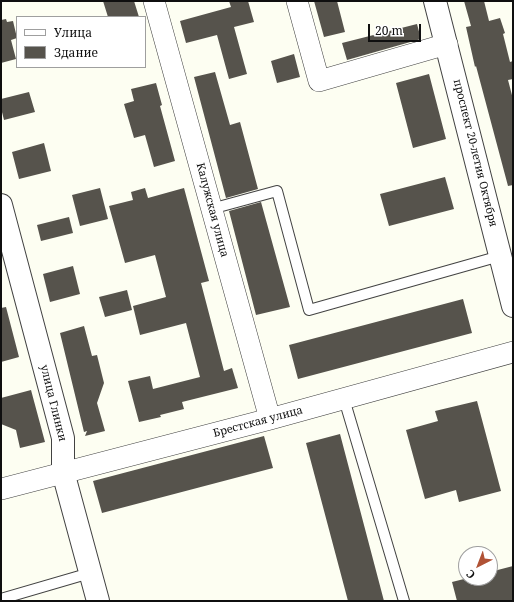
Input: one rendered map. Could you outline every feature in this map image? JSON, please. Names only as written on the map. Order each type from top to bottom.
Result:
[{"type":"street","name":"Калужская улица","points":[[154,1],[270,419]]},
{"type":"street","points":[[297,1],[319,81],[447,44]]},
{"type":"street","name":"проспект 20-летия Октября","points":[[436,1],[513,306]]},
{"type":"street","name":"улица Глинки","points":[[1,205],[63,438],[63,472],[98,601]]},
{"type":"street","name":"Брестская улица","points":[[1,488],[270,419],[513,352]]},
{"type":"lane","points":[[211,209],[277,191],[309,310],[500,256]]},
{"type":"lane","points":[[344,399],[404,601]]},
{"type":"lane","points":[[1,599],[90,573]]},
{"type":"building","points":[[103,1],[134,1],[139,16],[108,16]]},
{"type":"building","points":[[229,1],[248,1],[254,22],[234,27],[247,74],[229,79],[217,35],[186,43],[180,21],[231,7]]},
{"type":"building","points":[[314,1],[337,1],[345,32],[324,37]]},
{"type":"building","points":[[464,1],[484,1],[489,21],[500,18],[505,33],[503,34],[510,62],[513,61],[513,79],[508,80],[513,99],[513,185],[508,186],[476,66],[475,67],[466,27],[471,26]]},
{"type":"building","points":[[6,19],[7,22],[13,21],[16,38],[11,40],[16,59],[1,63],[1,20]]},
{"type":"building","points":[[417,24],[421,39],[347,60],[342,43]]},
{"type":"building","points":[[294,54],[300,77],[277,83],[271,61]]},
{"type":"building","points":[[215,72],[230,125],[240,122],[258,189],[226,198],[194,77]]},
{"type":"building","points":[[429,74],[446,139],[413,148],[396,83]]},
{"type":"building","points":[[156,83],[162,105],[160,106],[175,161],[154,167],[145,135],[134,138],[124,104],[134,101],[131,89]]},
{"type":"building","points":[[29,92],[35,112],[4,120],[1,108],[1,99]]},
{"type":"building","points":[[44,143],[51,171],[19,179],[12,152]]},
{"type":"building","points":[[445,177],[454,209],[389,226],[380,194]]},
{"type":"building","points":[[100,188],[108,219],[80,226],[72,195]]},
{"type":"building","points":[[145,188],[148,198],[184,188],[209,281],[201,283],[224,371],[232,368],[238,388],[182,402],[184,409],[160,415],[161,417],[139,422],[128,381],[150,376],[153,389],[200,377],[186,323],[140,335],[133,306],[166,297],[155,255],[125,263],[109,206],[133,200],[131,192]]},
{"type":"building","points":[[261,202],[290,307],[256,315],[229,211]]},
{"type":"building","points":[[69,217],[73,233],[41,241],[37,225]]},
{"type":"building","points":[[73,266],[80,294],[50,302],[43,274]]},
{"type":"building","points":[[127,290],[132,310],[105,317],[99,297]]},
{"type":"building","points":[[463,299],[472,333],[298,379],[289,345]]},
{"type":"building","points":[[6,307],[19,357],[1,362],[1,308]]},
{"type":"building","points":[[84,326],[92,356],[97,355],[104,383],[97,403],[105,431],[85,436],[87,431],[84,432],[60,333]]},
{"type":"building","points":[[31,390],[45,442],[20,448],[16,430],[1,424],[1,398]]},
{"type":"building","points":[[477,401],[501,491],[459,502],[456,490],[425,499],[406,430],[438,421],[435,411]]},
{"type":"building","points":[[340,434],[384,601],[348,601],[306,443]]},
{"type":"building","points":[[264,436],[273,468],[102,513],[93,481]]},
{"type":"building","points":[[513,566],[513,601],[457,601],[452,582],[458,580],[458,586],[498,586],[498,570]]}]
